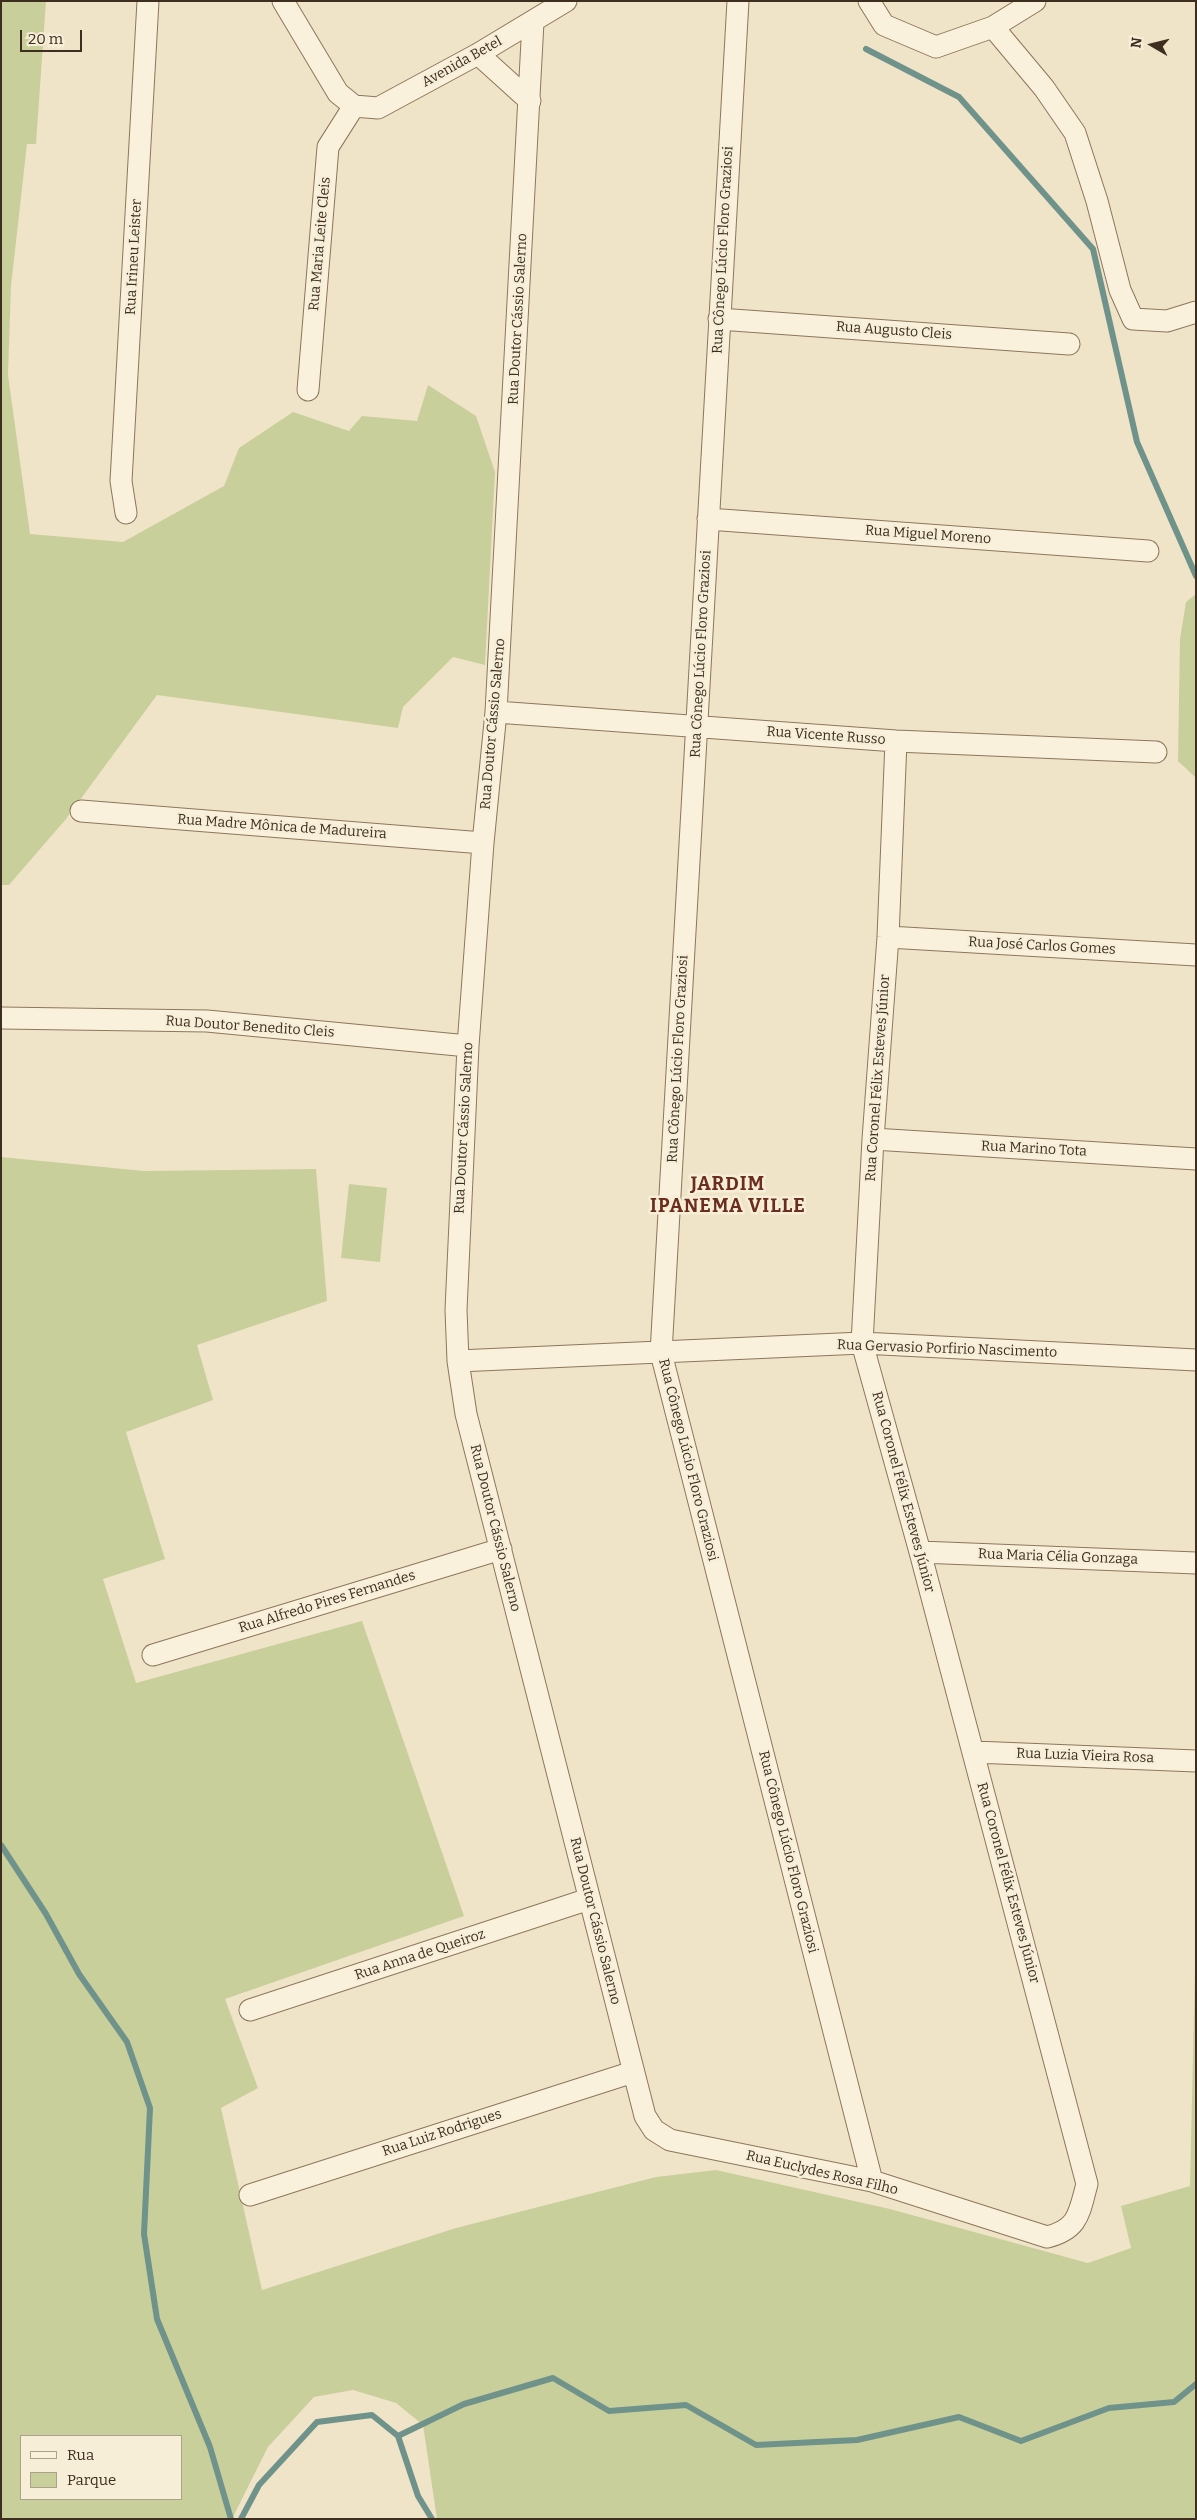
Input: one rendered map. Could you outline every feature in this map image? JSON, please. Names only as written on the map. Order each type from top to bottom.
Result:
[{"type":"street","name":"Rua Irineu Leister","points":[[126,513],[121,481],[148,1]]},
{"type":"street","points":[[283,1],[338,93],[354,106]]},
{"type":"street","name":"Avenida Betel","points":[[354,106],[378,108],[478,54],[566,1]]},
{"type":"street","name":"Rua Cônego Lúcio Floro Graziosi","points":[[738,1],[661,1353],[872,2181]]},
{"type":"street","points":[[869,1],[884,25],[936,47],[993,27],[1035,1]]},
{"type":"street","name":"Rua Doutor Cássio Salerno","points":[[533,22],[496,712],[483,843],[468,1046],[456,1310],[458,1361],[466,1414],[589,1899],[645,2116],[654,2130]]},
{"type":"street","points":[[993,27],[1044,88],[1075,133],[1097,202],[1120,290],[1134,319],[1167,321],[1196,312]]},
{"type":"street","points":[[478,54],[530,101]]},
{"type":"street","name":"Rua Maria Leite Cleis","points":[[308,390],[328,147],[354,106]]},
{"type":"street","name":"Rua Augusto Cleis","points":[[720,319],[1069,344]]},
{"type":"street","name":"Rua Miguel Moreno","points":[[708,519],[1148,551]]},
{"type":"street","name":"Rua Vicente Russo","points":[[496,712],[896,741],[1156,752]]},
{"type":"street","name":"Rua Coronel Félix Esteves Júnior","points":[[896,741],[888,937],[873,1139],[862,1343],[974,1752],[1087,2184],[1079,2215],[1074,2223]]},
{"type":"street","name":"Rua Madre Mônica de Madureira","points":[[81,811],[483,843]]},
{"type":"street","name":"Rua José Carlos Gomes","points":[[888,937],[1196,955]]},
{"type":"street","name":"Rua Doutor Benedito Cleis","points":[[1,1018],[207,1020],[468,1046]]},
{"type":"street","name":"Rua Marino Tota","points":[[873,1139],[1196,1159]]},
{"type":"street","name":"Rua Gervasio Porfirio Nascimento","points":[[458,1361],[862,1343],[1196,1360]]},
{"type":"street","name":"Rua Alfredo Pires Fernandes","points":[[153,1655],[501,1549]]},
{"type":"street","name":"Rua Maria Célia Gonzaga","points":[[920,1552],[1196,1563]]},
{"type":"street","name":"Rua Luzia Vieira Rosa","points":[[974,1752],[1196,1761]]},
{"type":"street","name":"Rua Anna de Queiroz","points":[[250,2010],[589,1899]]},
{"type":"street","name":"Rua Luiz Rodrigues","points":[[250,2195],[634,2072]]},
{"type":"street","name":"Rua Euclydes Rosa Filho","points":[[654,2130],[670,2140],[872,2181],[1047,2236],[1062,2233],[1074,2223]]},
{"type":"green space","points":[[1,1],[46,1],[36,144],[27,144],[11,286],[8,375],[30,534],[123,542],[224,486],[239,448],[293,412],[349,431],[362,416],[417,421],[428,385],[476,416],[495,472],[485,665],[453,657],[403,707],[398,728],[157,695],[66,819],[9,885],[1,885]]},
{"type":"green space","points":[[1196,594],[1196,778],[1178,761],[1180,639],[1186,602]]},
{"type":"green space","points":[[1,1157],[144,1171],[316,1169],[327,1301],[197,1345],[213,1400],[126,1432],[165,1559],[103,1579],[136,1683],[362,1621],[464,1916],[225,1999],[258,2088],[221,2108],[262,2290],[456,2228],[656,2177],[716,2170],[890,2209],[1088,2263],[1131,2248],[1121,2206],[1190,2186],[1196,1923],[1196,2519],[437,2519],[423,2425],[396,2403],[353,2390],[314,2397],[268,2447],[232,2519],[1,2519]]},
{"type":"green space","points":[[349,1184],[387,1188],[380,1262],[341,1258]]},
{"type":"waterway","points":[[866,49],[959,97],[1093,249],[1137,442],[1196,576]]},
{"type":"waterway","points":[[1,1845],[46,1914],[79,1974],[127,2042],[150,2108],[144,2234],[157,2319],[210,2447],[231,2519]]},
{"type":"waterway","points":[[398,2436],[464,2404],[553,2378],[609,2411],[686,2405],[756,2445],[857,2440],[959,2417],[1021,2441],[1109,2408],[1174,2402],[1196,2384]]},
{"type":"waterway","points":[[241,2519],[259,2485],[317,2422],[372,2415],[398,2436],[418,2496],[432,2519]]},
{"type":"district","name":"JARDIM IPANEMA VILLE","points":[[728,1196]]}]
